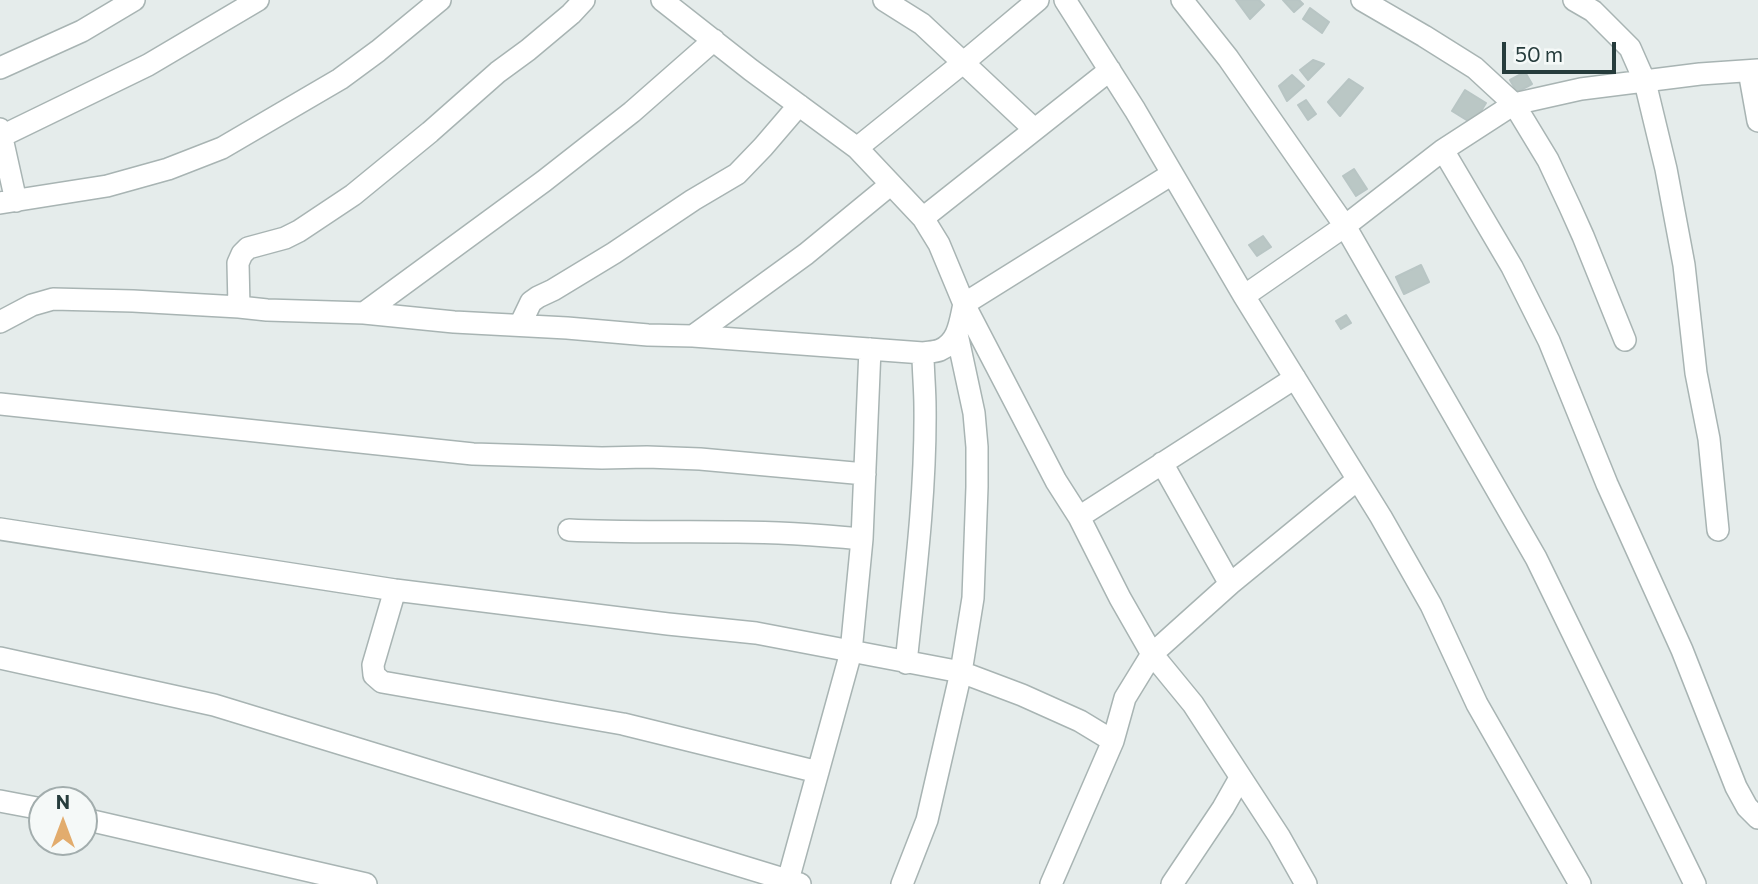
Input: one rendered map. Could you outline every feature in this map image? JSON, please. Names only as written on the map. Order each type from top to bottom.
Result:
[{"type":"street","points":[[0,68],[82,31],[134,0]]},
{"type":"street","points":[[258,0],[148,65],[1,132],[8,202],[107,186],[168,169],[222,148],[340,79],[440,0]]},
{"type":"street","points":[[239,307],[238,263],[248,248],[285,238],[299,231],[353,195],[571,14],[583,0]]},
{"type":"street","points":[[662,0],[857,148],[923,218],[939,244],[964,304],[1056,481],[1079,517],[1119,598],[1152,654],[1193,704],[1279,835],[1306,884]]},
{"type":"street","points":[[884,0],[922,24],[1034,130]]},
{"type":"street","points":[[857,148],[1038,0]]},
{"type":"street","points":[[1065,0],[1381,517],[1431,605],[1477,704],[1575,882]]},
{"type":"street","points":[[1182,0],[1228,58],[1345,226],[1536,558],[1695,884]]},
{"type":"street","points":[[1362,0],[1475,68],[1514,104],[1548,160],[1588,247],[1625,340]]},
{"type":"street","points":[[1574,0],[1593,11],[1630,48],[1646,82],[1684,265],[1696,373],[1709,439],[1718,530]]},
{"type":"street","points":[[364,313],[632,113],[714,40]]},
{"type":"street","points":[[923,218],[1110,70]]},
{"type":"street","points":[[1244,296],[1345,226],[1443,150],[1514,104],[1581,89],[1754,70],[1758,121]]},
{"type":"street","points":[[520,325],[531,302],[538,297],[653,229],[693,200],[737,174],[799,105]]},
{"type":"street","points":[[1443,150],[1512,267],[1549,341],[1607,484],[1682,650],[1737,787],[1747,807],[1758,818]]},
{"type":"street","points":[[902,884],[927,820],[961,672],[973,598],[977,447],[974,413],[957,334],[964,304],[1172,174]]},
{"type":"street","points":[[693,336],[806,254],[890,185]]},
{"type":"street","points":[[0,322],[32,305],[53,299],[364,313],[454,322],[923,353],[940,350],[957,334]]},
{"type":"street","points":[[0,658],[214,705],[792,882],[818,772],[851,652],[862,539],[870,349]]},
{"type":"street","points":[[906,663],[923,480],[923,353]]},
{"type":"street","points":[[1079,517],[1295,378]]},
{"type":"street","points":[[0,404],[473,454],[700,459],[864,474]]},
{"type":"street","points":[[1163,463],[1230,584]]},
{"type":"street","points":[[1051,884],[1113,741],[1125,698],[1152,654],[1230,584],[1357,480]]},
{"type":"street","points":[[0,529],[395,590],[756,633],[961,672],[1080,720],[1113,741]]},
{"type":"street","points":[[569,530],[615,533],[788,533],[862,539]]},
{"type":"street","points":[[395,590],[373,664],[374,675],[382,682],[623,724],[818,772]]},
{"type":"street","points":[[1172,884],[1240,778]]},
{"type":"street","points":[[0,801],[28,806]]},
{"type":"street","points":[[98,822],[366,884]]},
{"type":"building","points":[[1236,0],[1259,0],[1264,5],[1250,19]]},
{"type":"building","points":[[1283,0],[1299,0],[1303,4],[1294,12]]},
{"type":"building","points":[[1310,8],[1329,22],[1322,33],[1303,19]]},
{"type":"building","points":[[1313,60],[1324,64],[1308,80],[1300,70]]},
{"type":"building","points":[[1525,72],[1532,84],[1517,92],[1510,80]]},
{"type":"building","points":[[1292,75],[1304,86],[1287,101],[1279,86]]},
{"type":"building","points":[[1349,79],[1363,88],[1340,116],[1328,102]]},
{"type":"building","points":[[1465,90],[1486,103],[1473,124],[1452,111]]},
{"type":"building","points":[[1306,100],[1316,114],[1308,120],[1298,105]]},
{"type":"building","points":[[1354,169],[1367,189],[1356,196],[1343,176]]},
{"type":"building","points":[[1263,236],[1271,247],[1257,256],[1249,245]]},
{"type":"building","points":[[1421,265],[1429,282],[1404,294],[1396,277]]},
{"type":"building","points":[[1346,315],[1351,323],[1341,329],[1336,321]]}]
